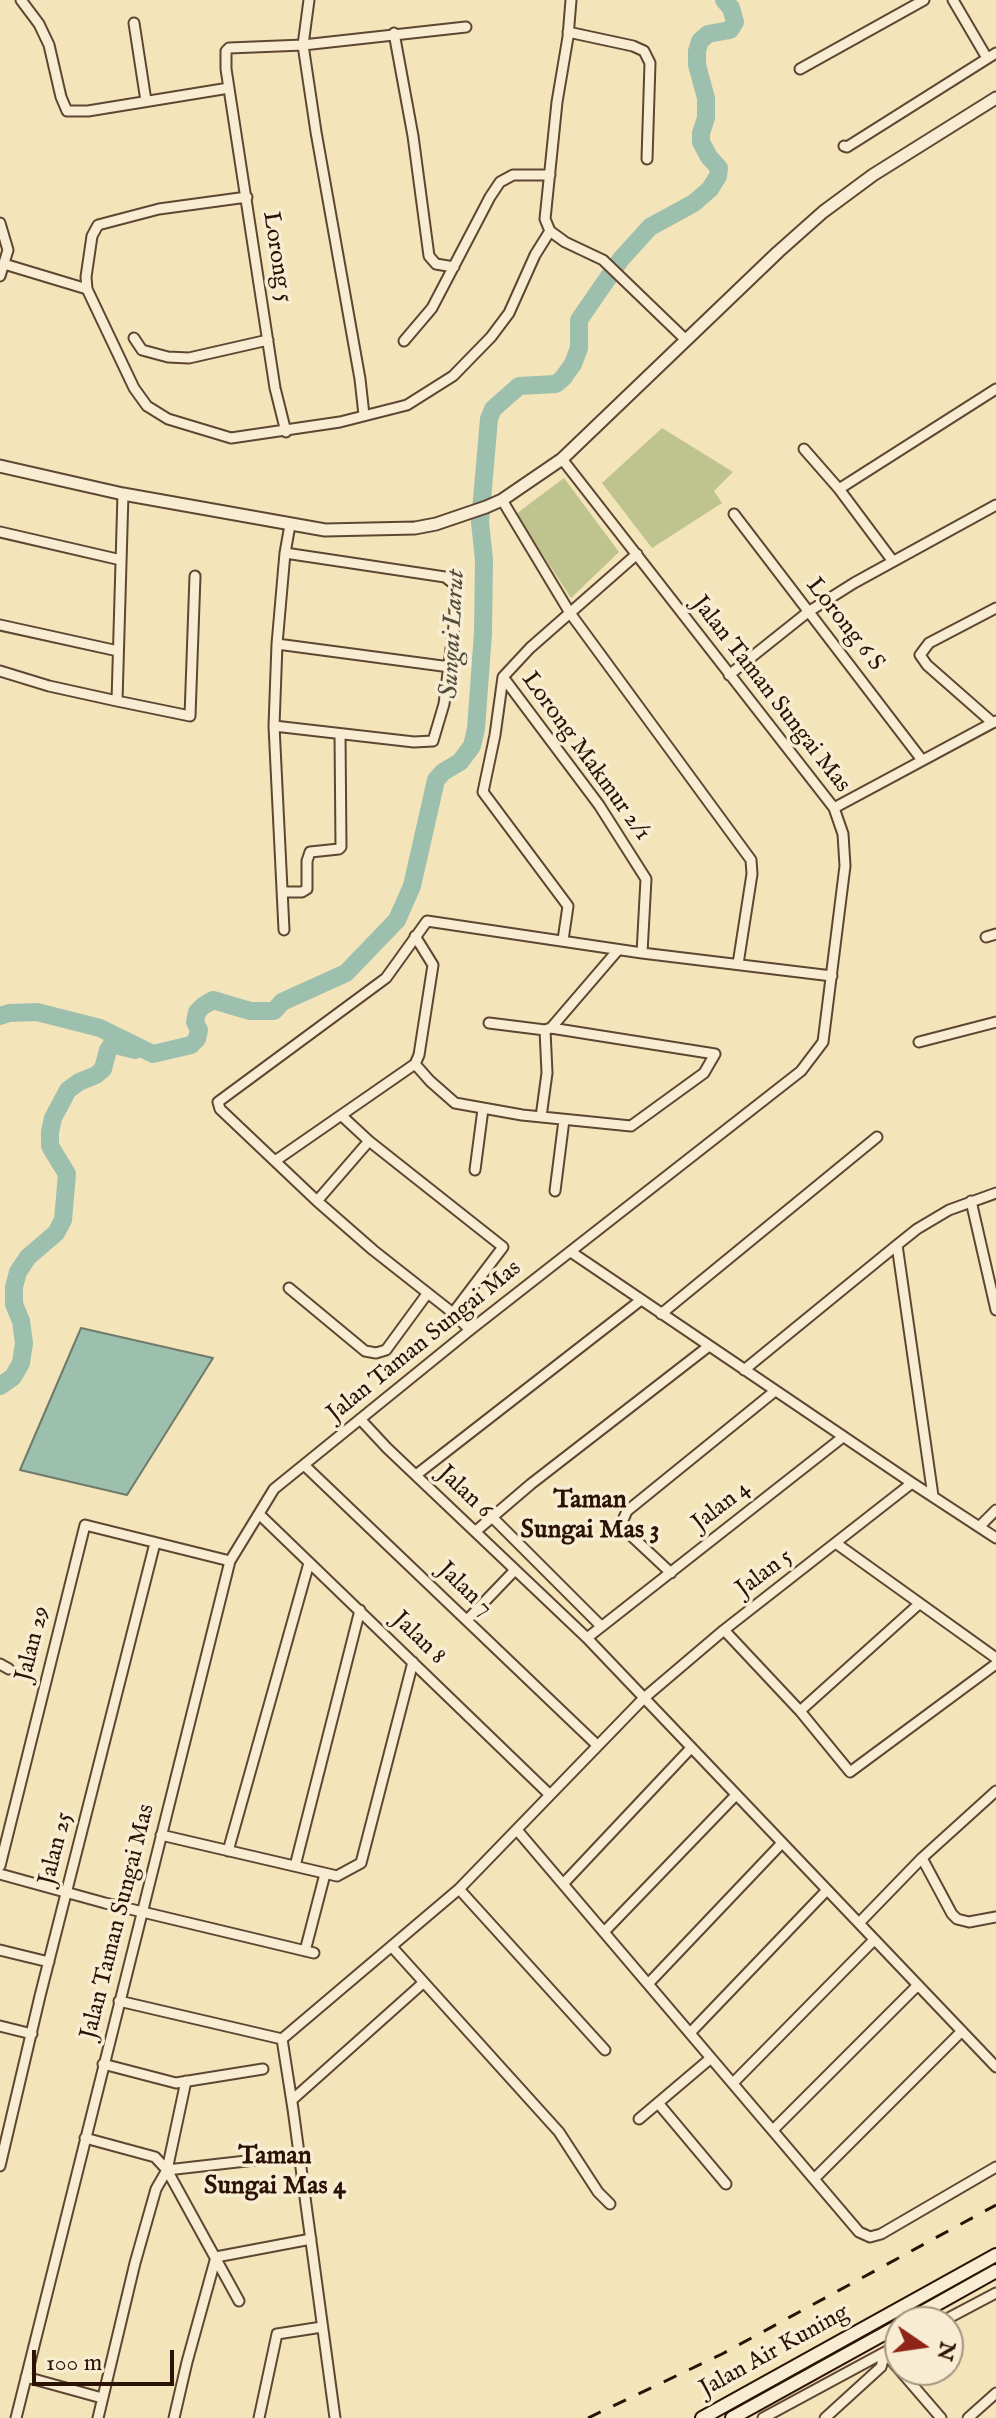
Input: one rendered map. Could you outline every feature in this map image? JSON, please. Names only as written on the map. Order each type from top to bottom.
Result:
[{"type":"main road","name":"Jalan Air Kuning","points":[[702,2418],[996,2255]]},
{"type":"main road","name":"Jalan Air Kuning","points":[[933,2306],[996,2271]]},
{"type":"main road","name":"Jalan Air Kuning","points":[[732,2418],[884,2333]]},
{"type":"street","points":[[21,0],[39,24],[49,45],[67,111],[88,111],[229,88]]},
{"type":"street","points":[[309,0],[303,45],[364,415]]},
{"type":"street","points":[[571,0],[545,219],[550,231],[565,242],[603,260],[623,277],[686,340]]},
{"type":"street","points":[[800,69],[924,0]]},
{"type":"street","points":[[844,146],[847,147],[992,56],[953,0]]},
{"type":"street","points":[[134,23],[146,101]]},
{"type":"street","points":[[303,45],[466,27]]},
{"type":"street","points":[[568,32],[644,51],[650,63],[647,159]]},
{"type":"street","points":[[394,33],[413,136],[429,256],[436,264],[454,267]]},
{"type":"street","name":"Lorong 5","points":[[286,432],[275,388],[224,53],[229,48],[303,45]]},
{"type":"street","points":[[0,466],[123,494],[325,530],[375,530],[436,524],[486,507],[502,500],[562,459],[823,212],[873,175],[996,98]]},
{"type":"street","points":[[404,341],[432,308],[500,182],[513,175],[550,175]]},
{"type":"street","points":[[247,197],[159,209],[98,225],[92,236],[86,277],[87,289],[134,388],[147,406],[168,419],[231,438],[286,432],[407,405],[453,376],[491,337],[509,313],[535,255],[550,231]]},
{"type":"street","points":[[0,223],[8,250],[0,276]]},
{"type":"street","points":[[4,264],[87,289]]},
{"type":"street","points":[[134,338],[142,350],[168,357],[189,358],[268,340]]},
{"type":"street","points":[[839,489],[996,389]]},
{"type":"street","points":[[804,449],[839,489],[892,560]]},
{"type":"street","name":"Jalan Taman Sungai Mas","points":[[16,2418],[230,1561],[274,1489],[470,1330],[801,1071],[823,1042],[845,866],[843,834],[834,808],[562,459]]},
{"type":"street","points":[[117,701],[123,494]]},
{"type":"street","points":[[502,500],[570,613],[751,860],[752,874],[738,964]]},
{"type":"street","points":[[729,675],[808,612],[892,560],[996,505]]},
{"type":"street","name":"Lorong 6 S","points":[[734,514],[922,760]]},
{"type":"street","points":[[284,930],[274,726],[277,644],[290,525]]},
{"type":"street","points":[[0,532],[121,560]]},
{"type":"street","points":[[274,726],[414,742],[433,741],[444,704],[455,618],[454,584],[445,577],[285,553]]},
{"type":"street","points":[[563,940],[568,906],[483,792],[503,677],[530,648],[637,554]]},
{"type":"street","points":[[0,671],[49,686],[190,716],[195,576]]},
{"type":"street","points":[[834,808],[994,722],[927,665],[920,655],[929,643],[996,608]]},
{"type":"street","points":[[0,625],[118,651]]},
{"type":"street","points":[[277,644],[450,667]]},
{"type":"street","name":"Lorong Makmur 2/1","points":[[503,677],[599,805],[646,879],[642,953]]},
{"type":"street","points":[[282,892],[307,889],[310,852],[341,847],[340,734]]},
{"type":"street","points":[[470,1330],[317,1201],[220,1109],[218,1102],[386,978],[427,921],[618,950],[832,976]]},
{"type":"street","points":[[275,1161],[415,1064],[433,965],[415,936]]},
{"type":"street","points":[[541,1117],[547,1073],[548,1029],[618,950]]},
{"type":"street","points":[[919,1042],[996,1022]]},
{"type":"street","points":[[415,1064],[455,1103],[541,1117],[631,1126],[704,1073],[715,1054],[489,1023]]},
{"type":"street","points":[[475,1170],[483,1109]]},
{"type":"street","points":[[342,1116],[503,1247],[453,1313]]},
{"type":"street","points":[[555,1191],[564,1120]]},
{"type":"street","points":[[661,1314],[877,1137]]},
{"type":"street","points":[[317,1201],[369,1141]]},
{"type":"street","points":[[744,1370],[917,1229],[949,1210],[996,1193]]},
{"type":"street","points":[[971,1201],[996,1310]]},
{"type":"street","points":[[897,1245],[933,1496]]},
{"type":"street","points":[[571,1252],[996,1538]]},
{"type":"street","points":[[289,1288],[365,1351],[376,1353],[386,1350],[427,1294]]},
{"type":"street","points":[[416,1475],[641,1300]]},
{"type":"street","points":[[476,1531],[709,1346]]},
{"type":"street","points":[[671,1573],[624,1529],[623,1520],[627,1511],[775,1391]]},
{"type":"street","name":"Jalan 6","points":[[360,1419],[587,1638],[996,2067]]},
{"type":"street","name":"Jalan 4","points":[[587,1638],[843,1437]]},
{"type":"street","name":"Jalan 7","points":[[304,1465],[597,1745]]},
{"type":"street","name":"Jalan 5","points":[[282,2039],[459,1889],[644,1698],[724,1630],[912,1483]]},
{"type":"street","points":[[980,1526],[996,1510]]},
{"type":"street","name":"Jalan 8","points":[[259,1514],[549,1794]]},
{"type":"street","points":[[492,1517],[601,1626]]},
{"type":"street","name":"Jalan 29","points":[[0,1866],[85,1525],[155,1543]]},
{"type":"street","points":[[155,1543],[230,1561]]},
{"type":"street","name":"Jalan 25","points":[[0,2166],[155,1543]]},
{"type":"street","points":[[724,1630],[800,1711],[850,1772],[996,1661],[837,1544]]},
{"type":"street","points":[[228,1851],[309,1563]]},
{"type":"street","points":[[467,1620],[515,1570]]},
{"type":"street","points":[[800,1711],[919,1604]]},
{"type":"street","points":[[295,1866],[360,1610]]},
{"type":"street","points":[[161,1835],[337,1876],[361,1863],[413,1662]]},
{"type":"street","points":[[563,1884],[691,1748]]},
{"type":"street","points":[[859,1923],[922,1858],[996,1791]]},
{"type":"street","points":[[604,1932],[736,1795]]},
{"type":"street","points":[[517,1830],[859,2232],[870,2237],[881,2234],[996,2167]]},
{"type":"street","points":[[648,1984],[782,1843]]},
{"type":"street","points":[[922,1858],[957,1919],[969,1922],[996,1917]]},
{"type":"street","points":[[0,1874],[310,1952],[325,1874]]},
{"type":"street","points":[[459,1889],[605,2050]]},
{"type":"street","points":[[690,2033],[827,1890]]},
{"type":"street","points":[[733,2083],[874,1940]]},
{"type":"street","points":[[392,1947],[559,2132],[598,2192],[610,2204]]},
{"type":"street","points":[[0,1950],[49,1962]]},
{"type":"street","points":[[292,2100],[423,1983]]},
{"type":"street","points":[[773,2130],[918,1985]]},
{"type":"street","points":[[119,2001],[282,2039],[335,2418]]},
{"type":"street","points":[[0,2026],[32,2034]]},
{"type":"street","points":[[814,2179],[962,2031]]},
{"type":"street","points":[[639,2119],[711,2058]]},
{"type":"street","points":[[103,2064],[176,2083],[263,2069]]},
{"type":"street","points":[[98,2418],[156,2189],[167,2170],[186,2081]]},
{"type":"street","points":[[658,2103],[726,2184]]},
{"type":"street","points":[[85,2138],[155,2157],[167,2170],[239,2301]]},
{"type":"street","points":[[167,2170],[299,2155]]},
{"type":"street","points":[[216,2257],[311,2239]]},
{"type":"street","points":[[174,2418],[216,2257]]},
{"type":"street","points":[[964,2310],[996,2293]]},
{"type":"street","points":[[259,2418],[277,2334],[322,2327]]},
{"type":"street","points":[[763,2418],[884,2354]]},
{"type":"street","points":[[825,2418],[881,2367],[884,2356]]},
{"type":"street","points":[[26,2377],[102,2398]]},
{"type":"street","points":[[913,2386],[941,2418]]},
{"type":"street","points":[[968,2418],[996,2393]]},
{"type":"green space","points":[[662,428],[733,472],[714,491],[722,503],[652,548],[602,483]]},
{"type":"green space","points":[[564,478],[619,552],[571,598],[516,514]]},
{"type":"shaded area","points":[[81,1328],[213,1358],[127,1495],[20,1470]]},
{"type":"waterway","name":"Sungai Larut","points":[[0,1016],[37,1012],[100,1028],[153,1054],[191,1045],[197,1039],[199,1030],[195,1022],[197,1012],[203,1006],[213,1000],[250,1011],[274,1011],[282,1002],[346,973],[397,920],[412,886],[436,780],[460,762],[472,746],[476,729],[483,633],[484,560],[480,522],[489,419],[493,409],[519,386],[556,384],[563,378],[579,348],[579,320],[621,259],[650,227],[694,203],[710,189],[718,176],[719,168],[701,142],[706,98],[697,65],[697,51],[700,41],[708,34],[730,30],[735,22],[731,8],[724,0]]},
{"type":"waterway","points":[[0,1386],[13,1377],[21,1363],[24,1343],[21,1321],[14,1304],[18,1272],[28,1257],[56,1233],[63,1220],[67,1174],[50,1146],[53,1118],[68,1090],[103,1069],[112,1044],[135,1050]]},
{"type":"railway","points":[[588,2418],[722,2354],[996,2205]]},
{"type":"district","name":"Taman Sungai Mas 3","points":[[590,1517]]},
{"type":"district","name":"Taman Sungai Mas 4","points":[[275,2173]]}]
